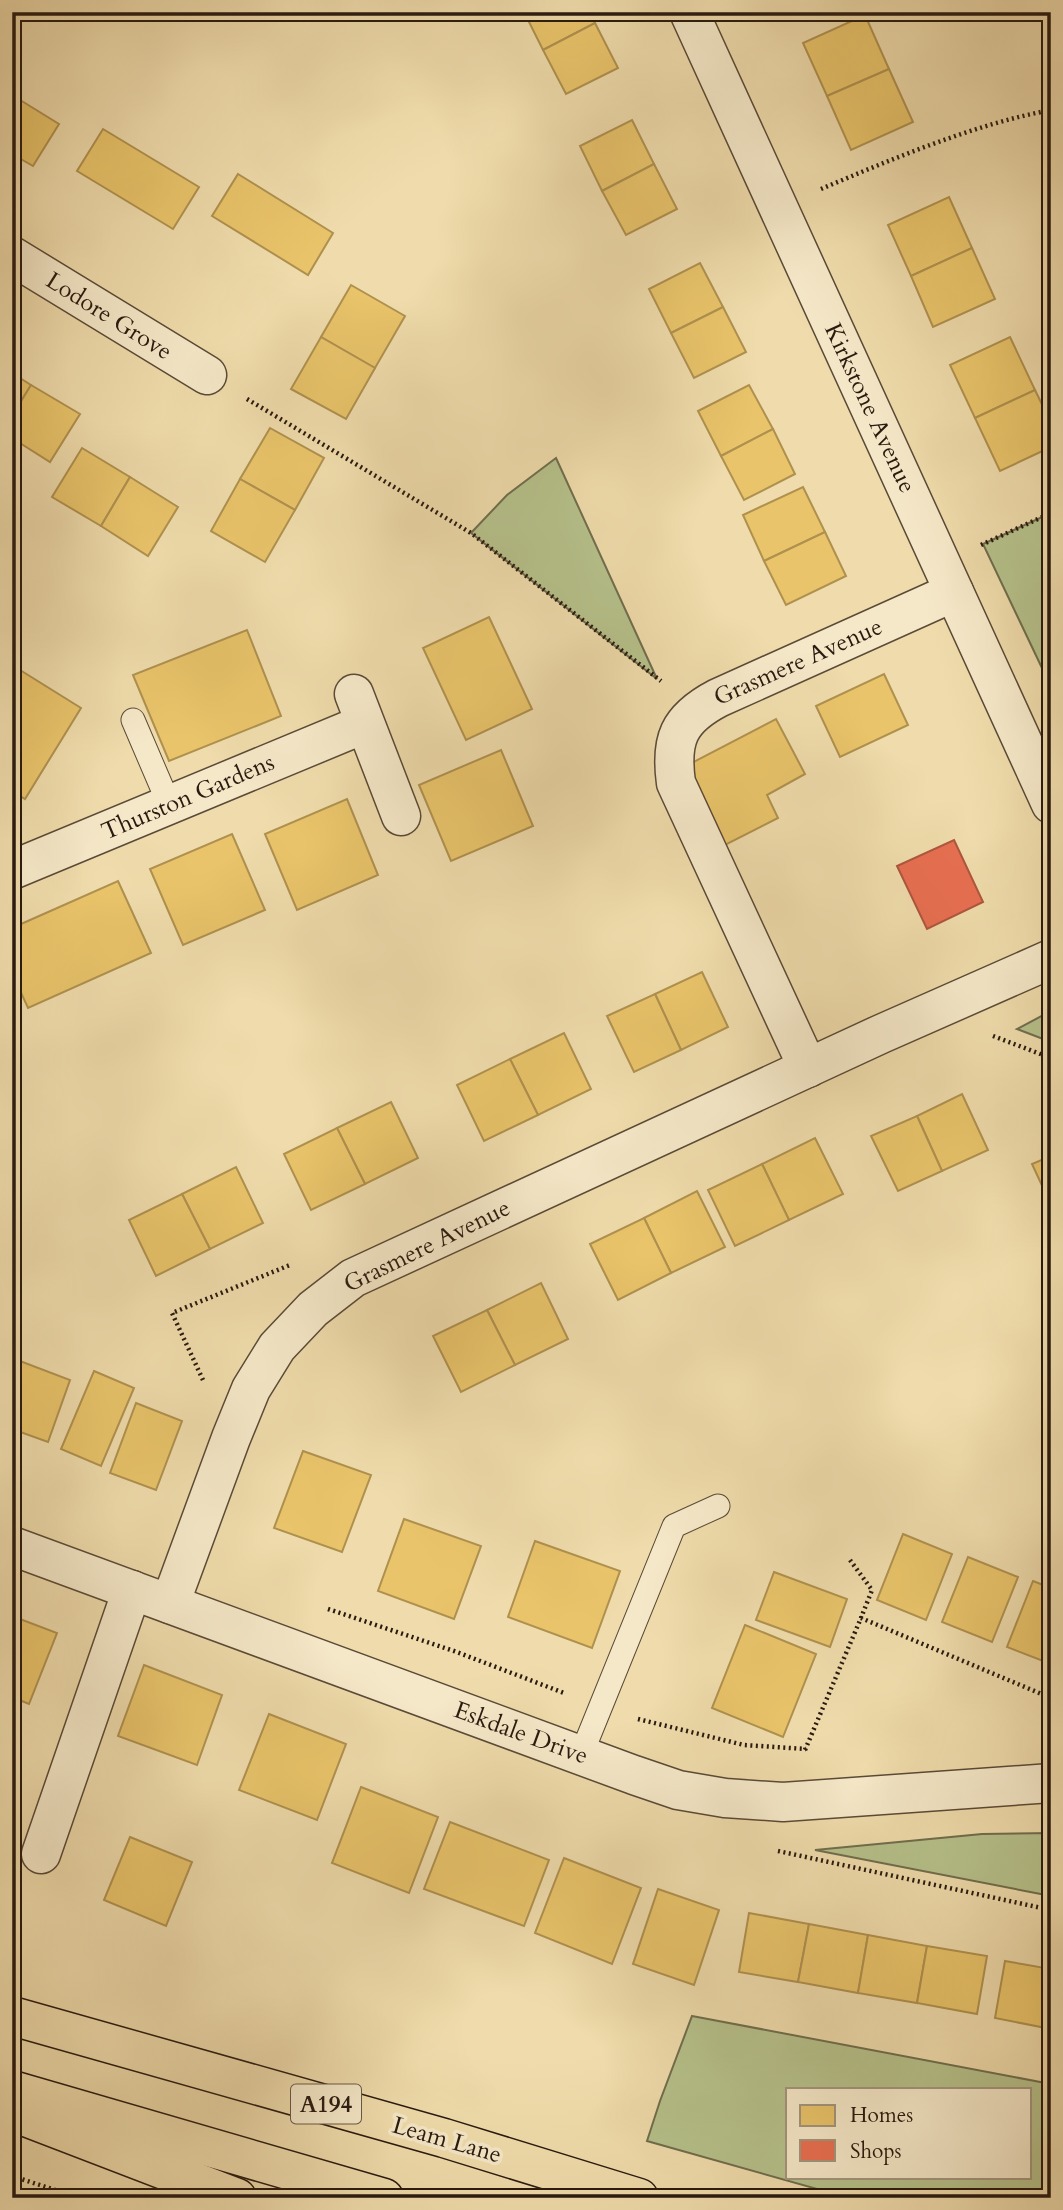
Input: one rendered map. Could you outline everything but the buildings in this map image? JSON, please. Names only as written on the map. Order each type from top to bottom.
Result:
[{"type":"highway","name":"Leam Lane","points":[[12,2015],[444,2138],[639,2198]]},
{"type":"highway","points":[[12,2090],[384,2198]]},
{"type":"highway","points":[[12,2112],[237,2198]]},
{"type":"street","name":"Kirkstone Avenue","points":[[690,12],[1051,804]]},
{"type":"street","name":"Lodore Grove","points":[[12,256],[207,375]]},
{"type":"street","name":"Grasmere Avenue","points":[[808,1068],[676,783],[672,757],[681,727],[696,709],[948,578]]},
{"type":"street","name":"Thurston Gardens","points":[[12,870],[169,804],[359,709],[401,816]]},
{"type":"street","name":"Grasmere Avenue","points":[[170,1604],[251,1389],[277,1347],[313,1309],[353,1278],[1051,959]]},
{"type":"street","name":"Eskdale Drive","points":[[12,1546],[678,1790],[725,1798],[783,1802],[1051,1783]]},
{"type":"street","points":[[40,1854],[132,1590]]},
{"type":"lane","points":[[133,720],[169,804]]},
{"type":"lane","points":[[581,1755],[674,1526],[718,1506]]},
{"type":"path","points":[[778,207],[900,156],[1025,115],[1051,110]]},
{"type":"path","points":[[207,375],[471,533],[696,709]]},
{"type":"path","points":[[948,578],[1051,513]]},
{"type":"path","points":[[783,1802],[872,1590],[850,1560]]},
{"type":"path","points":[[326,1608],[660,1726],[744,1745],[806,1749]]},
{"type":"path","points":[[861,1618],[1051,1698]]},
{"type":"path","points":[[725,1798],[780,1852],[1051,1910]]},
{"type":"path","points":[[12,2176],[80,2198]]},
{"type":"green space","points":[[556,458],[657,679],[471,533],[507,495]]},
{"type":"green space","points":[[1051,513],[1051,687],[983,544]]},
{"type":"green space","points":[[1051,1011],[1051,1042],[1017,1029]]},
{"type":"green space","points":[[1051,1833],[1051,1896],[815,1850],[982,1834]]},
{"type":"green space","points":[[692,2016],[1051,2084],[1051,2198],[849,2198],[647,2141]]}]
